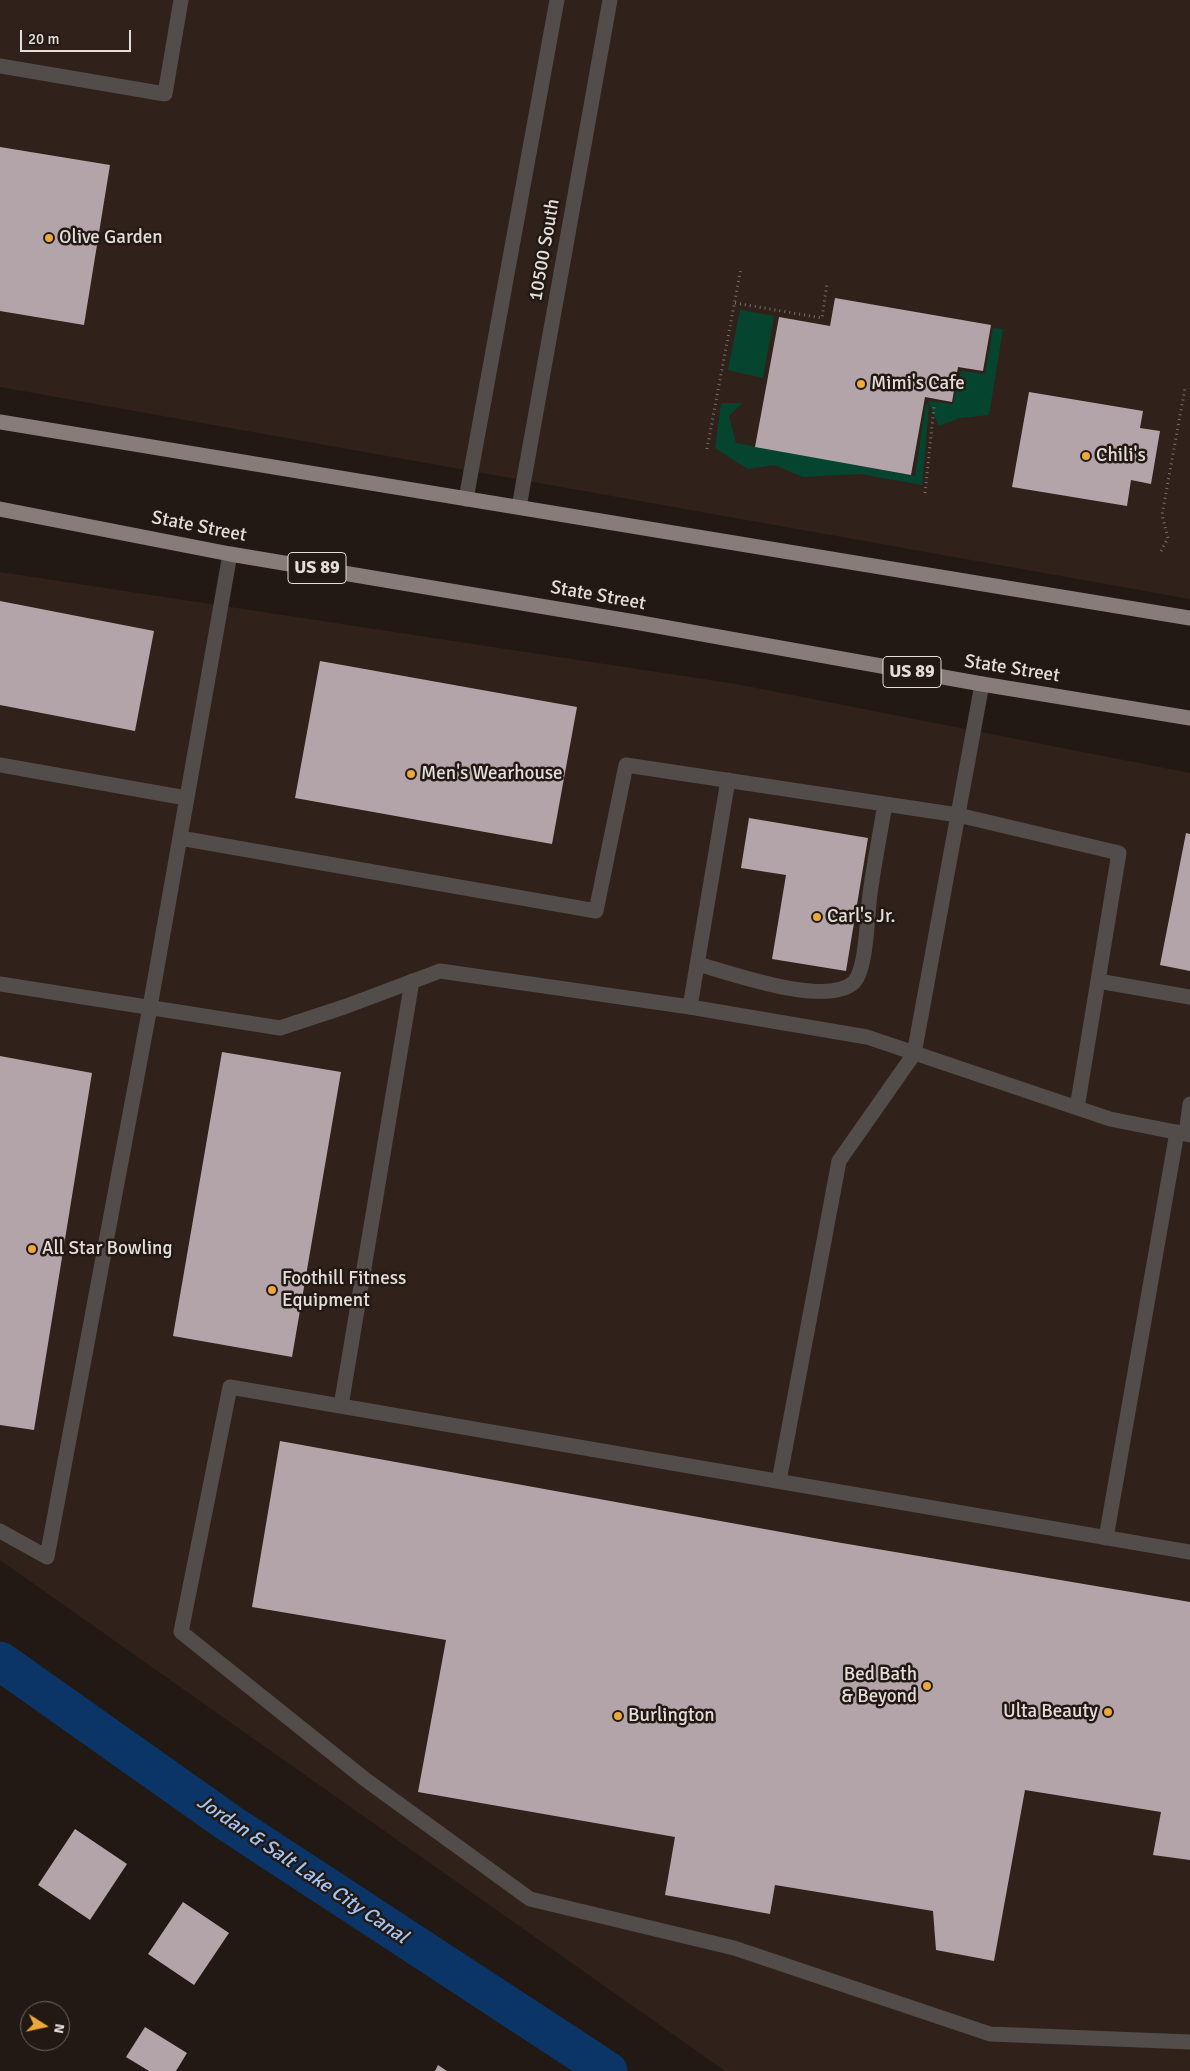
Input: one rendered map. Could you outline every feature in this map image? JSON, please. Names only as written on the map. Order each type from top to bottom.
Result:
[{"type":"main road","points":[[0,422],[1190,618]]},
{"type":"main road","name":"State Street","points":[[0,509],[230,554],[635,622],[982,684],[1190,718]]},
{"type":"street","points":[[0,66],[165,94],[181,0]]},
{"type":"street","name":"10500 South","points":[[466,499],[557,0]]},
{"type":"street","name":"10500 South","points":[[519,508],[610,0]]},
{"type":"street","points":[[0,1531],[47,1557],[150,1007],[230,554]]},
{"type":"street","points":[[779,1481],[839,1161],[914,1054],[982,684]]},
{"type":"street","points":[[0,765],[186,798]]},
{"type":"street","points":[[180,838],[596,911],[626,765],[958,815],[1119,852],[1077,1108]]},
{"type":"street","points":[[690,1007],[728,780]]},
{"type":"street","points":[[698,964],[769,985],[819,992],[845,988],[854,982],[860,971],[885,804]]},
{"type":"street","points":[[0,984],[280,1028],[344,1007],[440,971],[690,1007],[866,1038],[1110,1119],[1184,1134]]},
{"type":"street","points":[[341,1406],[412,981]]},
{"type":"street","points":[[1098,981],[1190,997]]},
{"type":"street","points":[[1106,1538],[1190,1104]]},
{"type":"street","points":[[1190,1552],[230,1387],[181,1632],[366,1780],[530,1899],[734,1948],[990,2034],[1190,2042]]},
{"type":"path","points":[[707,449],[741,268]]},
{"type":"path","points":[[735,303],[822,318],[827,283]]},
{"type":"path","points":[[1161,551],[1168,538],[1162,515],[1185,388]]},
{"type":"path","points":[[925,493],[934,406]]},
{"type":"shaded area","points":[[0,0],[1190,0],[1190,599],[0,387]]},
{"type":"shaded area","points":[[0,572],[736,684],[1190,773],[1190,2071],[725,2071],[0,1560]]},
{"type":"green space","points":[[740,310],[774,316],[763,378],[728,370]]},
{"type":"green space","points":[[993,328],[1003,329],[989,415],[960,418],[939,426],[928,401],[953,404],[961,371],[985,374]]},
{"type":"green space","points":[[926,402],[929,407],[922,485],[860,474],[803,477],[774,465],[748,469],[715,448],[721,403],[742,403],[729,416],[736,443],[915,476]]},
{"type":"building","name":"Olive Garden","points":[[0,147],[110,165],[84,325],[0,311]]},
{"type":"building","name":"Mimi's Cafe","points":[[835,298],[991,325],[983,371],[958,367],[952,402],[925,397],[911,475],[755,447],[779,317],[830,326]]},
{"type":"building","name":"Chili's","points":[[1029,392],[1143,411],[1140,428],[1160,431],[1151,484],[1131,480],[1127,506],[1012,487]]},
{"type":"building","points":[[0,601],[154,631],[135,731],[0,705]]},
{"type":"building","points":[[320,661],[577,707],[552,844],[295,798]]},
{"type":"building","name":"Carl's Jr.","points":[[749,818],[868,838],[846,971],[772,959],[786,875],[741,868]]},
{"type":"building","points":[[1186,833],[1190,834],[1190,971],[1160,965]]},
{"type":"building","points":[[222,1052],[341,1072],[292,1357],[173,1336]]},
{"type":"building","name":"All Star Bowling","points":[[0,1056],[92,1073],[34,1430],[0,1425]]},
{"type":"building","points":[[280,1441],[836,1542],[1190,1602],[1190,1860],[1153,1855],[1161,1812],[1025,1790],[994,1961],[936,1950],[933,1911],[775,1885],[770,1914],[665,1895],[675,1837],[418,1792],[446,1640],[252,1607]]},
{"type":"building","points":[[75,1829],[127,1864],[90,1920],[38,1885]]},
{"type":"building","points":[[183,1902],[229,1933],[194,1985],[148,1954]]},
{"type":"building","points":[[145,2027],[187,2053],[176,2071],[149,2071],[126,2057]]},
{"type":"building","points":[[438,2065],[447,2071],[435,2071]]},
{"type":"waterway","name":"Jordan & Salt Lake City Canal","points":[[0,1661],[229,1823],[608,2071]]},
{"type":"place","name":"Olive Garden","points":[[49,238]]},
{"type":"place","name":"Mimi's Cafe","points":[[861,384]]},
{"type":"place","name":"Chili's","points":[[1086,456]]},
{"type":"place","name":"Men's Wearhouse","points":[[411,774]]},
{"type":"place","name":"Carl's Jr.","points":[[817,917]]},
{"type":"place","name":"All Star Bowling","points":[[32,1249]]},
{"type":"place","name":"Foothill Fitness Equipment","points":[[272,1290]]},
{"type":"place","name":"Bed Bath & Beyond","points":[[927,1686]]},
{"type":"place","name":"Ulta Beauty","points":[[1108,1712]]},
{"type":"place","name":"Burlington","points":[[618,1716]]}]
